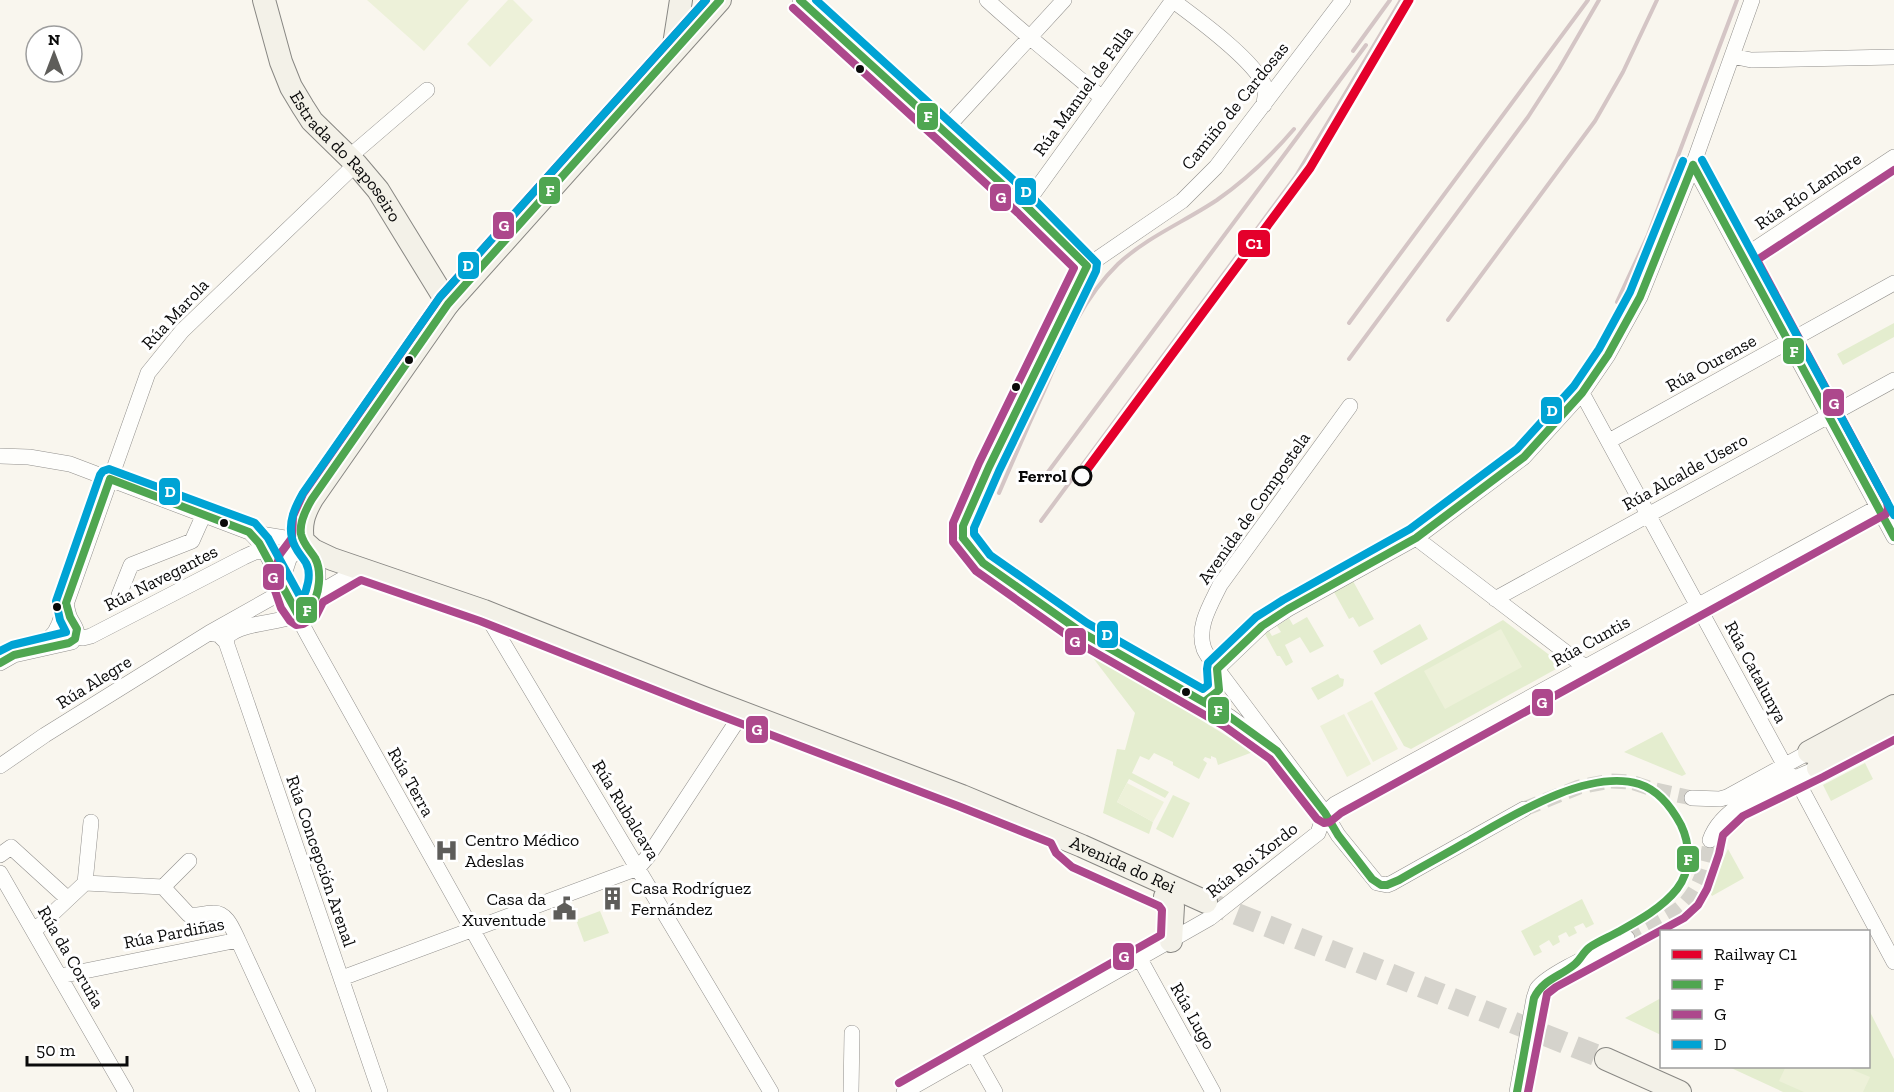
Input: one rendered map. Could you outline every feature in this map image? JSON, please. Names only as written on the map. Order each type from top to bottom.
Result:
[{"type":"main road","name":"Estrada do Raposeiro","points":[[264,0],[281,62],[291,87],[312,121],[352,160],[378,190],[448,304]]},
{"type":"main road","points":[[681,1],[692,16],[711,7]]},
{"type":"main road","points":[[673,52],[681,1]]},
{"type":"main road","points":[[303,541],[302,519],[312,499],[448,304],[711,7]]},
{"type":"main road","name":"Avenida do Rei","points":[[303,541],[321,554],[484,611],[1058,835],[1208,910]]},
{"type":"main road","points":[[1813,763],[1894,706]]},
{"type":"main road","points":[[1813,763],[1894,728]]},
{"type":"main road","points":[[1058,835],[1064,846],[1077,858],[1165,897],[1208,910]]},
{"type":"main road","points":[[1165,897],[1173,906],[1171,941]]},
{"type":"main road","points":[[1606,1059],[1680,1092]]},
{"type":"street","points":[[800,0],[1025,205],[1087,266]]},
{"type":"street","points":[[987,0],[1102,98]]},
{"type":"street","points":[[942,130],[1064,0]]},
{"type":"street","points":[[1173,0],[1220,36],[1258,74],[1266,89],[1264,105]]},
{"type":"street","name":"Rúa Manuel de Falla","points":[[1025,205],[1173,0]]},
{"type":"street","name":"Camiño de Cardosas","points":[[1087,266],[1182,201],[1216,166],[1343,0]]},
{"type":"street","points":[[1204,702],[1219,690],[1217,669],[1262,626],[1416,538],[1524,457],[1582,393],[1608,355],[1640,297],[1693,165],[1752,0]]},
{"type":"street","points":[[1731,56],[1750,60],[1894,57]]},
{"type":"street","name":"Rúa Marola","points":[[65,632],[66,603],[148,373],[182,331],[352,160],[427,90]]},
{"type":"street","name":"Rúa Río Lambre","points":[[1743,257],[1894,157]]},
{"type":"street","points":[[1693,165],[1894,537]]},
{"type":"street","name":"Avenida de Compostela","points":[[1087,266],[989,467],[963,526],[963,538],[983,563],[1081,632],[1204,702],[1251,731],[1277,751]]},
{"type":"street","name":"Rúa Ourense","points":[[1609,441],[1894,283]]},
{"type":"street","name":"Rúa Alcalde Usero","points":[[1495,599],[1894,380]]},
{"type":"street","name":"Rúa Catalunya","points":[[1582,393],[1894,962]]},
{"type":"street","name":"Avenida de Compostela","points":[[1350,406],[1220,585],[1206,616],[1202,633],[1204,649],[1277,751],[1325,813],[1338,835],[1372,879],[1381,885],[1399,880],[1524,809]]},
{"type":"street","points":[[0,456],[29,457],[70,464],[249,532],[303,541],[317,561],[318,567],[315,595],[310,607],[298,615],[237,630],[228,636],[226,642],[219,635],[209,633]]},
{"type":"street","name":"Rúa Cuntis","points":[[1325,813],[1335,804],[1878,507]]},
{"type":"street","points":[[119,595],[130,565],[192,541],[204,514]]},
{"type":"street","name":"Rúa Terra","points":[[249,532],[256,539],[282,582],[312,643],[563,1092]]},
{"type":"street","points":[[1416,538],[1586,667]]},
{"type":"street","points":[[282,582],[289,559],[303,541]]},
{"type":"street","name":"Rúa Navegantes","points":[[0,663],[14,653],[65,632],[83,638],[91,636],[250,554],[263,551]]},
{"type":"street","points":[[315,595],[360,569]]},
{"type":"street","name":"Rúa Alegre","points":[[0,766],[45,735],[209,633],[273,597],[282,582]]},
{"type":"street","name":"Rúa Rubalcava","points":[[484,611],[771,1092]]},
{"type":"street","name":"Rúa Concepción Arenal","points":[[226,642],[342,978],[377,1091]]},
{"type":"street","points":[[342,978],[638,867],[649,855],[743,712]]},
{"type":"street","points":[[1777,752],[1791,756],[1800,755],[1813,763]]},
{"type":"street","points":[[1710,840],[1717,825],[1737,807],[1793,778],[1813,763]]},
{"type":"street","points":[[1692,798],[1720,799],[1793,778],[1803,783],[1813,763]]},
{"type":"street","name":"Rúa Roi Xordo","points":[[904,1092],[1171,941],[1208,910],[1318,833],[1322,828],[1325,813]]},
{"type":"street","points":[[34,931],[85,883],[91,822]]},
{"type":"street","name":"Rúa Roi Xordo","points":[[1318,833],[1329,830],[1338,835]]},
{"type":"street","name":"Rúa da Coruña","points":[[0,855],[11,847],[68,900]]},
{"type":"street","points":[[163,887],[189,861]]},
{"type":"street","name":"Rúa da Coruña","points":[[0,873],[126,1092]]},
{"type":"street","points":[[85,883],[163,887],[189,915],[219,913],[226,918],[238,940]]},
{"type":"street","points":[[1517,1092],[1534,998],[1538,988],[1550,978],[1627,938]]},
{"type":"street","name":"Rúa Pardiñas","points":[[60,976],[238,940],[308,1092]]},
{"type":"street","name":"Rúa Lugo","points":[[1140,958],[1213,1092]]},
{"type":"street","points":[[852,1033],[852,1092]]},
{"type":"street","points":[[973,1053],[995,1092]]},
{"type":"green space","points":[[367,0],[469,0],[424,51]]},
{"type":"green space","points":[[508,0],[513,0],[533,20],[490,67],[467,44]]},
{"type":"green space","points":[[1894,323],[1894,337],[1843,365],[1837,354]]},
{"type":"green space","points":[[1353,581],[1374,619],[1359,627],[1353,617],[1349,619],[1334,592]]},
{"type":"green space","points":[[1307,617],[1324,646],[1310,653],[1300,637],[1285,645],[1293,662],[1286,666],[1280,656],[1277,656],[1265,634],[1269,631],[1272,636],[1281,632],[1277,626],[1289,618],[1293,625]]},
{"type":"green space","points":[[1503,620],[1556,660],[1556,669],[1411,749],[1404,746],[1374,693]]},
{"type":"green space","points":[[1420,624],[1428,639],[1381,665],[1373,651]]},
{"type":"green space","points":[[1501,629],[1522,667],[1445,709],[1424,671]]},
{"type":"green space","points":[[1087,650],[1253,752],[1218,765],[1216,758],[1205,757],[1203,760],[1207,763],[1199,779],[1154,753],[1149,760],[1140,756],[1132,773],[1169,792],[1165,798],[1129,779],[1117,802],[1153,822],[1149,834],[1103,813],[1117,749],[1125,750],[1135,713]]},
{"type":"green space","points":[[1338,674],[1344,679],[1343,686],[1318,700],[1311,688]]},
{"type":"green space","points":[[1372,700],[1398,749],[1373,762],[1347,713]]},
{"type":"green space","points":[[1344,714],[1371,764],[1347,777],[1320,726]]},
{"type":"green space","points":[[1662,732],[1686,774],[1682,776],[1624,752]]},
{"type":"green space","points":[[1865,763],[1873,779],[1831,801],[1823,785]]},
{"type":"green space","points":[[1127,783],[1164,802],[1153,822],[1117,802]]},
{"type":"green space","points":[[1173,795],[1190,803],[1173,838],[1156,829]]},
{"type":"green space","points":[[1728,849],[1744,878],[1712,896],[1709,891]]},
{"type":"green space","points":[[1582,899],[1594,924],[1586,928],[1583,923],[1574,927],[1577,933],[1569,937],[1566,932],[1558,936],[1560,942],[1553,946],[1549,940],[1539,946],[1542,952],[1534,956],[1521,931]]},
{"type":"green space","points":[[600,911],[609,933],[584,942],[576,920]]},
{"type":"green space","points":[[1660,999],[1660,1035],[1625,1018]]},
{"type":"green space","points":[[1870,1012],[1894,1059],[1894,1092],[1783,1092],[1731,1068],[1870,1068]]},
{"type":"green space","points":[[1785,1068],[1848,1068],[1870,1077],[1863,1092],[1804,1092],[1779,1081]]},
{"type":"tunnel","points":[[1524,809],[1579,787],[1611,781],[1631,782],[1692,798]]},
{"type":"tunnel","points":[[1627,938],[1684,905],[1696,889],[1707,860],[1710,840]]},
{"type":"tunnel","points":[[1206,902],[1606,1059]]},
{"type":"railway","points":[[1353,51],[1390,0]]},
{"type":"railway","points":[[1041,521],[1296,176],[1401,0]]},
{"type":"railway","points":[[1349,323],[1588,0]]},
{"type":"railway","points":[[1349,359],[1528,117],[1599,0]]},
{"type":"railway","points":[[1448,320],[1595,121],[1623,72],[1657,0]]},
{"type":"railway","points":[[1617,302],[1648,235],[1737,0]]},
{"type":"railway","points":[[1045,476],[1366,45]]},
{"type":"railway","points":[[999,493],[1067,339],[1084,307],[1105,278],[1129,254],[1217,200],[1238,184],[1294,129]]},
{"type":"rail line","name":"C1","points":[[1082,476],[1310,168],[1409,0]]},
{"type":"transit line","name":"G","points":[[706,0],[440,297],[303,494],[293,516],[292,538],[280,554],[272,582],[281,608],[290,621],[296,625],[303,624],[316,616],[323,602],[361,580],[480,621],[1051,843],[1056,853],[1072,867],[1159,906],[1162,910],[1161,935],[899,1083]]},
{"type":"transit line","name":"D","points":[[0,651],[12,645],[66,632],[60,620],[56,601],[100,475],[109,469],[255,523],[268,538],[302,600],[309,572],[294,545],[291,526],[295,509],[303,493],[440,297],[706,0]]},
{"type":"transit line","name":"F","points":[[110,479],[249,532],[259,543],[298,615],[307,610],[316,597],[319,583],[317,563],[301,534],[302,520],[312,499],[448,304],[720,0]]},
{"type":"transit line","name":"F","points":[[800,0],[1025,205],[1087,266],[989,467],[963,526],[963,538]]},
{"type":"transit line","name":"D","points":[[816,0],[1032,197],[1097,263],[1096,271],[999,471],[974,528],[974,534],[990,555],[1087,623],[1203,689],[1208,685],[1208,663],[1256,617],[1410,529],[1517,449],[1574,386],[1599,349],[1630,292],[1683,161]]},
{"type":"transit line","name":"G","points":[[793,8],[1018,213],[1074,268],[979,463],[953,523],[953,542],[976,571],[1075,641],[1224,726],[1270,759],[1317,819],[1324,823],[1330,822],[1341,813],[1886,514],[1887,502],[1757,260],[1894,170]]},
{"type":"transit line","name":"D","points":[[1702,160],[1894,515]]},
{"type":"transit line","name":"F","points":[[1693,165],[1894,537]]},
{"type":"transit line","name":"F","points":[[1204,702],[1219,690],[1217,669],[1262,626],[1288,609],[1416,538],[1524,457],[1582,393],[1608,355],[1640,297],[1693,165]]},
{"type":"transit line","name":"F","points":[[0,663],[14,655],[69,643],[75,639],[77,629],[66,603],[110,479]]},
{"type":"transit line","name":"F","points":[[963,538],[983,563],[1081,632],[1230,717],[1277,751],[1372,879],[1381,885],[1399,880],[1526,808],[1573,789],[1596,783],[1618,781],[1639,784],[1664,800],[1681,825],[1687,841],[1688,858],[1682,882],[1657,908],[1590,947],[1575,964],[1547,982],[1538,992],[1534,998],[1517,1092]]},
{"type":"transit line","name":"G","points":[[1662,930],[1684,918],[1698,905],[1707,889],[1723,835],[1743,816],[1894,740]]},
{"type":"transit line","name":"G","points":[[1528,1092],[1547,994],[1660,931]]},
{"type":"place","name":"Ferrol","points":[[1082,476]]},
{"type":"place","name":"Centro Médico Adeslas","points":[[447,850]]},
{"type":"place","name":"Casa Rodríguez Fernández","points":[[613,898]]},
{"type":"place","name":"Casa da Xuventude","points":[[564,909]]}]
